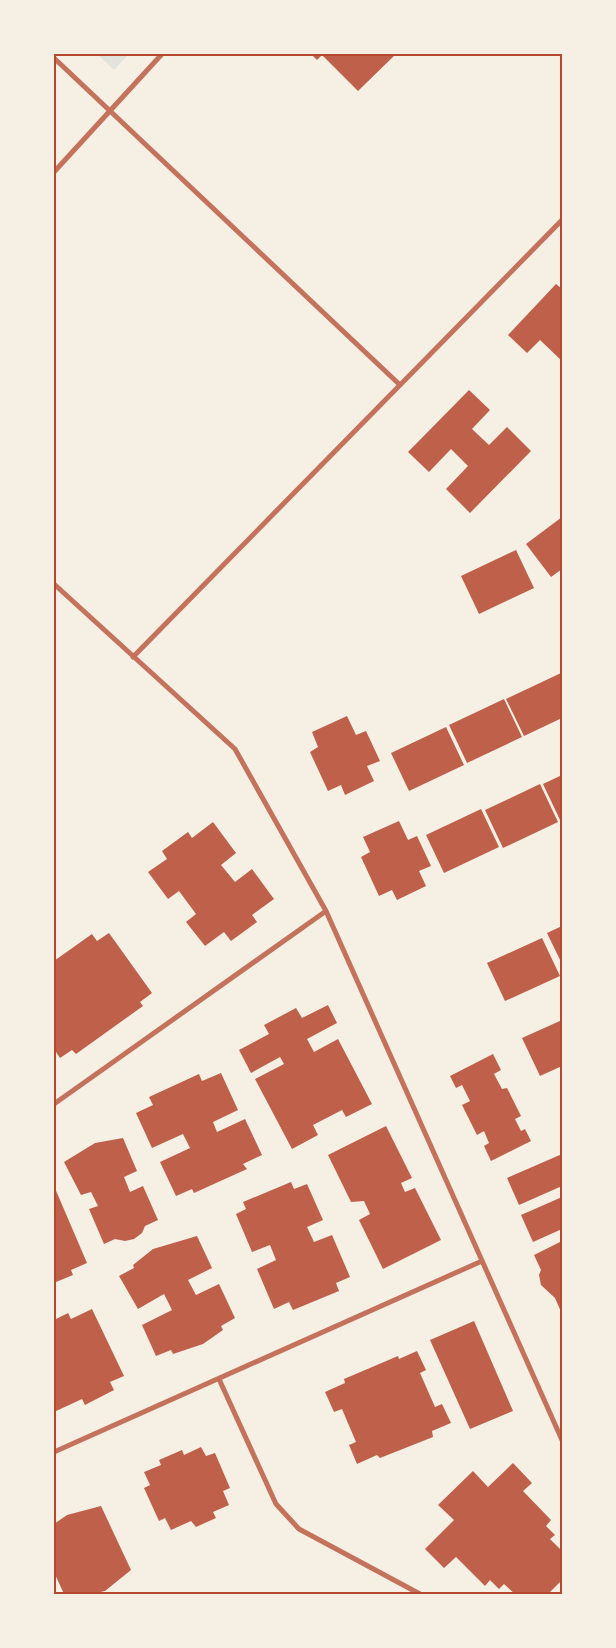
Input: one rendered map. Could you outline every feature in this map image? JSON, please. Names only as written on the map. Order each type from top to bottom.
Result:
[{"type":"street","points":[[54,172],[162,54]]},
{"type":"street","points":[[54,58],[400,385]]},
{"type":"street","points":[[133,657],[562,220]]},
{"type":"street","points":[[54,584],[235,749],[326,912],[562,1440]]},
{"type":"street","points":[[54,1104],[326,912]]},
{"type":"street","points":[[54,1452],[482,1261]]},
{"type":"street","points":[[219,1378],[276,1504],[299,1529],[420,1594]]},
{"type":"shaded area","points":[[97,54],[129,54],[114,70]]},
{"type":"building","points":[[311,54],[396,54],[358,91],[322,55],[317,60]]},
{"type":"building","points":[[556,284],[562,289],[562,361],[540,340],[527,353],[508,335]]},
{"type":"building","points":[[469,390],[490,410],[472,429],[489,445],[507,427],[531,451],[470,513],[446,489],[468,466],[451,449],[429,472],[408,452]]},
{"type":"building","points":[[562,517],[562,569],[551,577],[526,544]]},
{"type":"building","points":[[516,550],[534,588],[479,614],[461,576]]},
{"type":"building","points":[[561,673],[562,718],[524,736],[506,699]]},
{"type":"building","points":[[504,699],[522,737],[467,763],[449,725]]},
{"type":"building","points":[[347,716],[356,735],[366,731],[380,761],[367,766],[374,781],[345,795],[341,785],[328,791],[310,752],[318,747],[312,732]]},
{"type":"building","points":[[446,727],[464,765],[409,791],[391,753]]},
{"type":"building","points":[[562,775],[562,821],[561,822],[543,784]]},
{"type":"building","points":[[540,784],[558,822],[503,848],[485,810]]},
{"type":"building","points":[[481,809],[499,847],[444,873],[426,835]]},
{"type":"building","points":[[399,821],[408,840],[417,836],[431,866],[419,871],[426,886],[397,900],[392,890],[379,896],[361,857],[370,852],[363,837]]},
{"type":"building","points":[[213,822],[236,853],[221,865],[235,882],[252,869],[274,899],[252,915],[257,922],[231,941],[224,932],[205,946],[186,922],[196,914],[179,891],[168,899],[148,872],[167,859],[162,851],[188,832],[192,838]]},
{"type":"building","points":[[562,926],[562,964],[547,933]]},
{"type":"building","points":[[109,933],[152,993],[140,1002],[143,1006],[76,1054],[72,1050],[60,1058],[54,1049],[54,961],[92,934],[97,941]]},
{"type":"building","points":[[542,938],[560,976],[505,1001],[487,963]]},
{"type":"building","points":[[328,1005],[337,1023],[307,1039],[314,1052],[338,1039],[372,1104],[346,1117],[342,1110],[313,1125],[318,1135],[292,1149],[255,1079],[284,1064],[280,1057],[251,1073],[239,1050],[269,1034],[264,1025],[296,1008],[302,1018]]},
{"type":"building","points":[[562,1020],[562,1066],[540,1076],[522,1038]]},
{"type":"building","points":[[493,1054],[501,1070],[494,1074],[502,1089],[507,1088],[521,1116],[515,1119],[521,1131],[525,1129],[531,1141],[491,1161],[484,1146],[489,1143],[484,1131],[477,1135],[462,1105],[470,1101],[462,1085],[456,1088],[450,1076]]},
{"type":"building","points":[[221,1073],[238,1110],[213,1122],[217,1132],[245,1119],[262,1155],[243,1164],[247,1169],[194,1193],[192,1189],[176,1196],[160,1162],[190,1148],[183,1134],[152,1148],[136,1113],[153,1105],[149,1097],[199,1074],[202,1081]]},
{"type":"building","points":[[386,1126],[412,1178],[401,1183],[405,1192],[415,1188],[441,1240],[383,1269],[359,1220],[370,1214],[364,1201],[351,1202],[328,1155]]},
{"type":"building","points":[[123,1138],[137,1171],[124,1177],[130,1192],[143,1186],[158,1220],[145,1226],[142,1233],[134,1239],[125,1241],[115,1239],[104,1244],[89,1209],[98,1206],[91,1192],[81,1195],[64,1162],[95,1143]]},
{"type":"building","points":[[562,1154],[562,1186],[519,1205],[507,1178]]},
{"type":"building","points":[[291,1182],[294,1189],[307,1184],[323,1220],[307,1227],[314,1242],[332,1235],[350,1277],[336,1283],[339,1291],[293,1310],[289,1302],[274,1309],[257,1269],[276,1260],[270,1245],[252,1252],[236,1214],[246,1209],[243,1202]]},
{"type":"building","points":[[54,1186],[87,1263],[71,1270],[73,1275],[56,1282],[54,1277]]},
{"type":"building","points":[[562,1197],[562,1229],[533,1242],[521,1215]]},
{"type":"building","points":[[197,1236],[212,1268],[188,1280],[196,1295],[219,1284],[235,1318],[221,1326],[223,1330],[203,1344],[173,1354],[171,1350],[156,1356],[142,1325],[172,1310],[164,1294],[138,1309],[119,1276],[134,1268],[133,1265],[153,1249]]},
{"type":"building","points":[[562,1241],[562,1314],[555,1298],[541,1285],[539,1275],[541,1270],[534,1255]]},
{"type":"building","points":[[92,1309],[124,1376],[110,1382],[114,1390],[85,1405],[82,1399],[54,1412],[54,1320],[68,1313],[71,1319]]},
{"type":"building","points":[[474,1321],[513,1411],[470,1429],[430,1340]]},
{"type":"building","points":[[417,1351],[426,1370],[420,1373],[435,1407],[442,1404],[451,1423],[432,1431],[433,1437],[380,1458],[377,1455],[357,1464],[349,1445],[356,1442],[342,1409],[334,1412],[325,1392],[345,1383],[344,1379],[398,1356],[399,1359]]},
{"type":"building","points":[[201,1447],[206,1456],[215,1453],[230,1488],[223,1491],[229,1505],[213,1512],[216,1518],[196,1527],[191,1521],[171,1530],[165,1518],[159,1521],[144,1488],[150,1485],[144,1472],[161,1465],[159,1460],[182,1450],[184,1455]]},
{"type":"building","points":[[513,1463],[532,1483],[523,1491],[551,1520],[546,1526],[555,1535],[550,1539],[562,1551],[562,1580],[548,1594],[515,1594],[504,1584],[499,1589],[490,1580],[485,1586],[456,1557],[444,1568],[425,1549],[454,1520],[438,1505],[473,1471],[488,1487]]},
{"type":"building","points":[[101,1506],[131,1570],[105,1591],[91,1594],[64,1594],[54,1572],[54,1524],[67,1515]]}]
